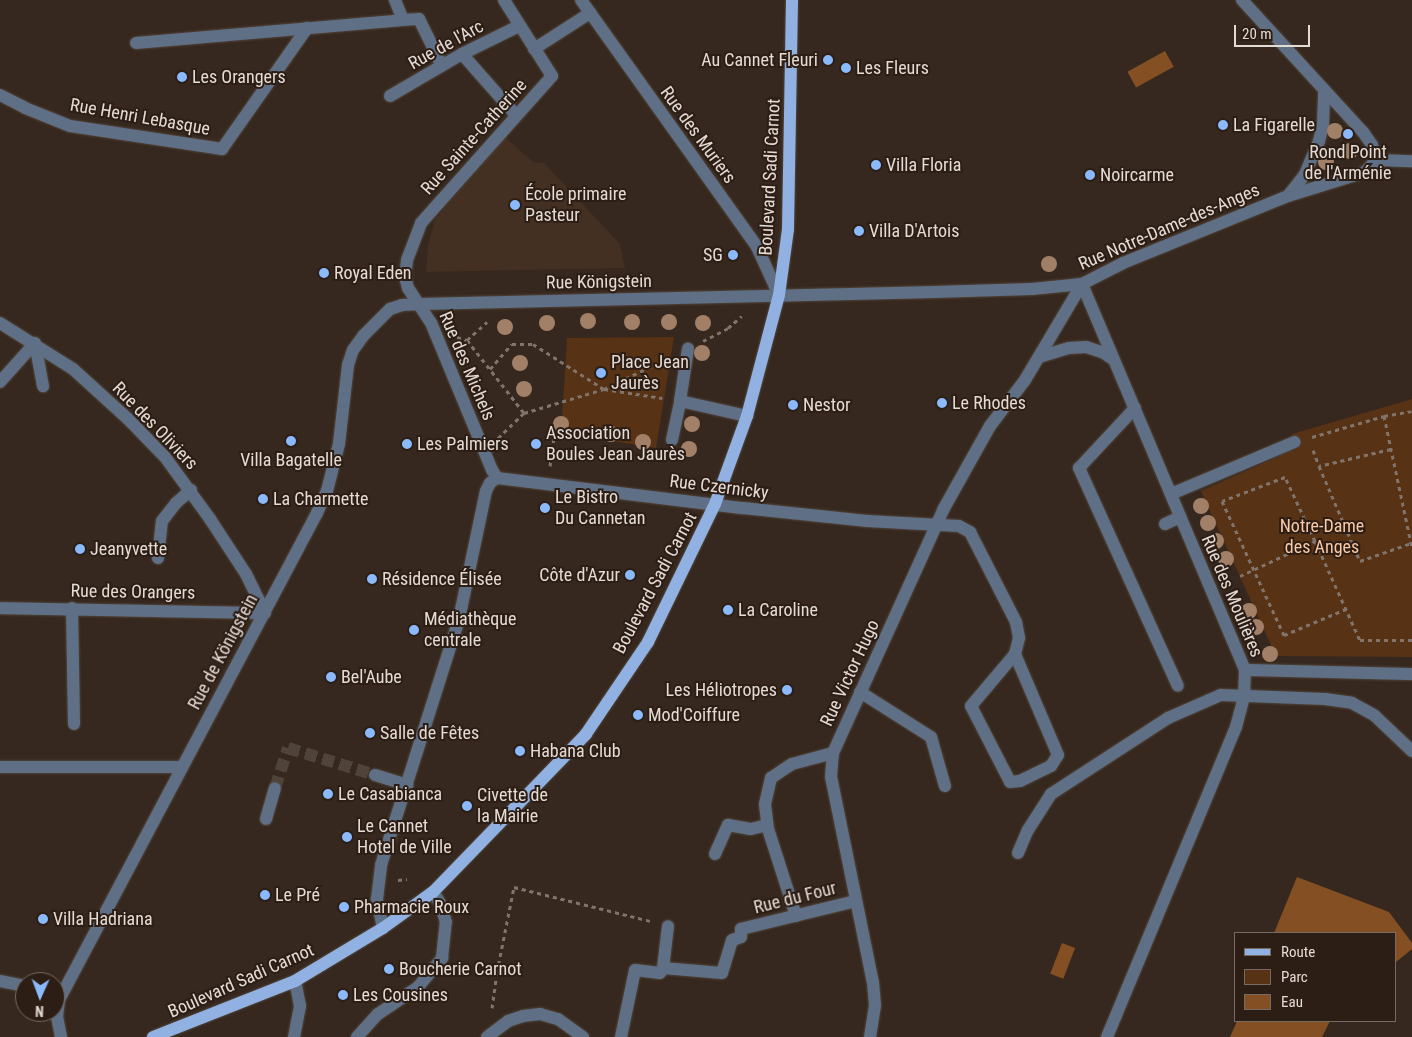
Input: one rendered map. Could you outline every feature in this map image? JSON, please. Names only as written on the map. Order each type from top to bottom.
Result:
[{"type":"main road","name":"Boulevard Sadi Carnot","points":[[153,1037],[295,981],[383,928],[432,892],[586,734],[648,642],[715,504],[747,416],[778,295],[788,229],[792,0]]},
{"type":"street","points":[[395,0],[403,20]]},
{"type":"street","name":"Rue Sainte-Catherine","points":[[420,304],[408,288],[405,277],[407,260],[421,223],[552,76],[504,0]]},
{"type":"street","name":"Rue des Muriers","points":[[581,0],[758,247],[778,295]]},
{"type":"street","points":[[1242,0],[1363,132],[1372,145],[1376,160],[1412,161]]},
{"type":"street","points":[[534,49],[590,13]]},
{"type":"street","points":[[136,43],[419,19],[442,66]]},
{"type":"street","name":"Rue de l'Arc","points":[[390,96],[462,54],[519,26]]},
{"type":"street","name":"Rue Henri Lebasque","points":[[0,94],[25,108],[70,126],[222,149],[306,28]]},
{"type":"street","points":[[462,54],[516,115]]},
{"type":"street","points":[[1288,196],[1305,174],[1319,141],[1323,125],[1324,90]]},
{"type":"street","name":"Rue Notre-Dame-des-Anges","points":[[778,295],[1012,290],[1082,284],[1123,263],[1288,196],[1365,172],[1376,160]]},
{"type":"street","name":"Rue Victor Hugo","points":[[870,1037],[875,1005],[873,983],[832,776],[833,753],[937,525],[990,426],[1040,357],[1082,284]]},
{"type":"street","name":"Rue des Moulières","points":[[1082,284],[1245,670],[1244,697],[1236,727],[1107,1037]]},
{"type":"street","name":"Rue Königstein","points":[[420,304],[778,295]]},
{"type":"street","name":"Rue des Michels","points":[[420,304],[432,322],[492,470],[497,478]]},
{"type":"street","name":"Rue de Königstein","points":[[65,981],[265,613],[327,490],[339,444],[348,365],[353,350],[364,334],[390,309],[402,305],[420,304]]},
{"type":"street","name":"Rue des Oliviers","points":[[0,323],[35,343],[73,369],[128,419],[165,457],[191,490],[246,574],[265,613]]},
{"type":"street","points":[[0,382],[35,343]]},
{"type":"street","points":[[35,343],[43,386]]},
{"type":"street","points":[[1040,357],[1069,348],[1086,348],[1104,353],[1114,360]]},
{"type":"street","points":[[672,440],[688,349]]},
{"type":"street","points":[[680,400],[747,416]]},
{"type":"street","points":[[1135,408],[1079,468],[1178,686]]},
{"type":"street","points":[[1170,494],[1295,442]]},
{"type":"street","points":[[383,928],[377,899],[381,865],[459,619],[486,491],[490,483],[497,478]]},
{"type":"street","name":"Rue Czernicky","points":[[497,478],[866,521],[959,526],[970,532],[1016,622],[1019,638],[1015,654]]},
{"type":"street","points":[[158,558],[162,521],[176,503],[191,490]]},
{"type":"street","points":[[1166,524],[1180,517]]},
{"type":"street","name":"Rue des Orangers","points":[[0,608],[265,613]]},
{"type":"street","points":[[72,608],[74,724]]},
{"type":"street","points":[[1015,654],[1058,755],[1051,766],[1020,781],[1010,782],[971,706],[1015,654]]},
{"type":"street","points":[[1245,670],[1412,674]]},
{"type":"street","points":[[860,692],[931,737],[946,786]]},
{"type":"street","points":[[1018,853],[1028,830],[1051,794],[1168,718],[1221,695],[1325,699],[1352,703],[1374,716],[1412,751]]},
{"type":"street","points":[[796,916],[767,825],[765,804],[771,778],[792,764],[833,753]]},
{"type":"street","points":[[0,766],[180,767]]},
{"type":"street","points":[[374,775],[407,785]]},
{"type":"street","points":[[266,819],[275,788]]},
{"type":"street","points":[[715,854],[728,825],[751,829],[767,825]]},
{"type":"street","points":[[357,1037],[378,1014],[418,987],[442,958],[446,922],[440,903],[432,892]]},
{"type":"street","name":"Rue du Four","points":[[622,1033],[635,970],[660,973],[663,968],[722,973],[732,940],[741,937],[741,929],[856,901]]},
{"type":"street","points":[[663,968],[668,926]]},
{"type":"street","points":[[0,981],[15,984]]},
{"type":"street","points":[[294,1037],[300,1006],[295,981]]},
{"type":"street","points":[[487,1037],[498,1027],[523,1016],[540,1014],[558,1019],[583,1037]]},
{"type":"street","name":"Rue de Königstein","points":[[58,1022],[61,1037]]},
{"type":"path","points":[[728,328],[748,311]]},
{"type":"path","points":[[468,340],[491,319]]},
{"type":"path","points":[[452,335],[468,340],[524,413]]},
{"type":"path","points":[[490,368],[512,344],[533,344],[604,389],[680,400]]},
{"type":"path","points":[[495,446],[499,437],[524,413],[604,389]]},
{"type":"path","points":[[1295,442],[1384,416],[1412,411]]},
{"type":"path","points":[[1384,416],[1412,548]]},
{"type":"path","points":[[549,470],[555,431]]},
{"type":"path","points":[[1391,450],[1319,466],[1360,561],[1411,543]]},
{"type":"path","points":[[1346,609],[1284,635],[1222,501],[1285,478],[1315,541],[1346,609],[1360,640],[1412,640]]},
{"type":"path","points":[[1240,576],[1315,541]]},
{"type":"path","points":[[498,1027],[492,1013],[497,972],[514,887],[668,926]]},
{"type":"shaded area","name":"École primaire Pasteur","points":[[505,137],[533,162],[544,163],[620,244],[625,268],[426,272],[428,246],[435,219]]},
{"type":"green space","points":[[674,337],[656,448],[561,433],[567,338]]},
{"type":"green space","name":"Notre-Dame des Anges","points":[[1412,399],[1412,657],[1276,656],[1201,491],[1297,448],[1292,434]]},
{"type":"water","points":[[1165,51],[1174,67],[1136,88],[1127,72]]},
{"type":"water","points":[[1297,877],[1389,912],[1412,943],[1412,949],[1397,961],[1397,932],[1274,932]]},
{"type":"water","points":[[1062,943],[1075,948],[1063,979],[1050,974]]},
{"type":"water","points":[[1237,1022],[1330,1022],[1322,1037],[1230,1037]]},
{"type":"tunnel","points":[[275,788],[288,748],[375,775]]},
{"type":"place","name":"Au Cannet Fleuri","points":[[828,60]]},
{"type":"place","name":"Les Fleurs","points":[[846,68]]},
{"type":"place","name":"Les Orangers","points":[[182,77]]},
{"type":"place","name":"La Figarelle","points":[[1223,125]]},
{"type":"place","name":"Rond Point de l'Arménie","points":[[1348,134]]},
{"type":"place","name":"Villa Floria","points":[[876,165]]},
{"type":"place","name":"Noircarme","points":[[1090,175]]},
{"type":"place","name":"École primaire Pasteur","points":[[515,205]]},
{"type":"place","name":"Villa D'Artois","points":[[859,231]]},
{"type":"place","name":"SG","points":[[733,255]]},
{"type":"place","name":"Royal Eden","points":[[324,273]]},
{"type":"place","name":"Place Jean Jaurès","points":[[601,373]]},
{"type":"place","name":"Le Rhodes","points":[[942,403]]},
{"type":"place","name":"Nestor","points":[[793,405]]},
{"type":"place","name":"Villa Bagatelle","points":[[291,441]]},
{"type":"place","name":"Les Palmiers","points":[[407,444]]},
{"type":"place","name":"Association Boules Jean Jaurès","points":[[536,444]]},
{"type":"place","name":"La Charmette","points":[[263,499]]},
{"type":"place","name":"Le Bistro Du Cannetan","points":[[545,508]]},
{"type":"place","name":"Jeanyvette","points":[[80,549]]},
{"type":"place","name":"Côte d'Azur","points":[[630,575]]},
{"type":"place","name":"Résidence Élisée","points":[[372,579]]},
{"type":"place","name":"La Caroline","points":[[728,610]]},
{"type":"place","name":"Médiathèque centrale","points":[[414,630]]},
{"type":"place","name":"Bel'Aube","points":[[331,677]]},
{"type":"place","name":"Les Héliotropes","points":[[787,690]]},
{"type":"place","name":"Mod'Coiffure","points":[[638,715]]},
{"type":"place","name":"Salle de Fêtes","points":[[370,733]]},
{"type":"place","name":"Habana Club","points":[[520,751]]},
{"type":"place","name":"Le Casabianca","points":[[328,794]]},
{"type":"place","name":"Civette de la Mairie","points":[[467,806]]},
{"type":"place","name":"Le Cannet Hotel de Ville","points":[[347,837]]},
{"type":"place","name":"Le Pré","points":[[265,895]]},
{"type":"place","name":"Pharmacie Roux","points":[[344,907]]},
{"type":"place","name":"Villa Hadriana","points":[[43,919]]},
{"type":"place","name":"Boucherie Carnot","points":[[389,969]]},
{"type":"place","name":"Les Cousines","points":[[343,995]]}]
